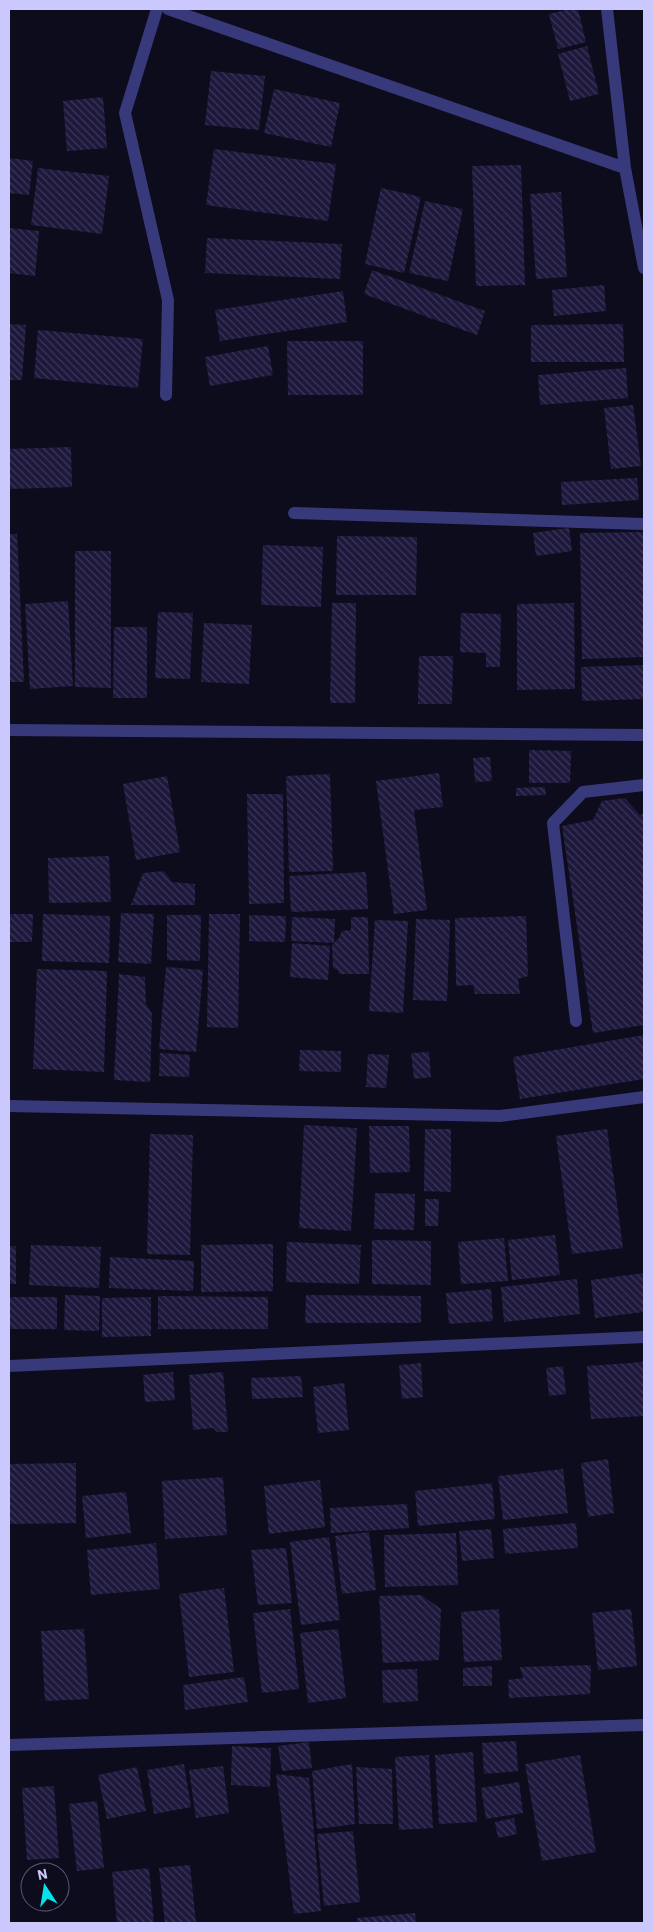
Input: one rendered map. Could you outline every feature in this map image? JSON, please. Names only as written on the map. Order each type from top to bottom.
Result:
[{"type":"street","points":[[157,9],[125,113],[168,300],[166,396]]},
{"type":"street","points":[[168,9],[625,168]]},
{"type":"street","points":[[607,9],[625,168],[644,268]]},
{"type":"street","points":[[294,513],[644,524]]},
{"type":"street","points":[[9,730],[644,735]]},
{"type":"street","points":[[576,1021],[553,823],[583,792],[644,785]]},
{"type":"street","points":[[9,1106],[500,1116],[644,1096]]},
{"type":"street","points":[[9,1366],[644,1337]]},
{"type":"street","points":[[9,1745],[644,1725]]},
{"type":"building","points":[[578,9],[586,42],[558,49],[549,14]]},
{"type":"building","points":[[587,46],[599,94],[570,101],[558,54]]},
{"type":"building","points":[[211,71],[265,76],[259,130],[205,125]]},
{"type":"building","points":[[274,89],[340,103],[331,147],[264,133]]},
{"type":"building","points":[[103,97],[107,148],[67,151],[63,101]]},
{"type":"building","points":[[214,149],[336,164],[328,221],[206,205]]},
{"type":"building","points":[[9,158],[33,161],[29,195],[9,193]]},
{"type":"building","points":[[521,165],[525,285],[476,286],[472,166]]},
{"type":"building","points":[[38,168],[109,176],[102,234],[31,225]]},
{"type":"building","points":[[381,188],[421,197],[404,273],[365,264]]},
{"type":"building","points":[[561,192],[567,277],[536,279],[530,194]]},
{"type":"building","points":[[425,201],[463,209],[448,281],[409,273]]},
{"type":"building","points":[[9,228],[39,231],[35,276],[9,273]]},
{"type":"building","points":[[207,238],[342,244],[340,279],[205,273]]},
{"type":"building","points":[[372,270],[485,311],[477,335],[364,294]]},
{"type":"building","points":[[604,285],[606,311],[554,316],[552,290]]},
{"type":"building","points":[[343,291],[347,322],[220,341],[215,310]]},
{"type":"building","points":[[9,324],[26,325],[22,380],[9,380]]},
{"type":"building","points":[[623,324],[624,362],[531,362],[531,325]]},
{"type":"building","points":[[38,330],[143,339],[138,388],[34,378]]},
{"type":"building","points":[[287,341],[363,341],[363,395],[288,395]]},
{"type":"building","points":[[268,346],[273,375],[210,386],[205,357]]},
{"type":"building","points":[[626,368],[628,398],[540,405],[538,375]]},
{"type":"building","points":[[633,405],[641,466],[611,469],[604,408]]},
{"type":"building","points":[[71,447],[72,487],[9,489],[9,449]]},
{"type":"building","points":[[637,478],[639,500],[562,505],[561,482]]},
{"type":"building","points":[[569,528],[572,551],[536,556],[533,533]]},
{"type":"building","points":[[644,532],[644,657],[582,659],[580,533]]},
{"type":"building","points":[[9,534],[17,534],[24,682],[9,682]]},
{"type":"building","points":[[337,536],[417,537],[416,595],[336,595]]},
{"type":"building","points":[[263,545],[323,547],[321,607],[261,605]]},
{"type":"building","points":[[75,551],[111,551],[111,688],[75,687]]},
{"type":"building","points":[[68,601],[73,686],[30,689],[25,604]]},
{"type":"building","points":[[332,603],[356,603],[355,703],[330,703]]},
{"type":"building","points":[[574,603],[575,689],[517,690],[517,604]]},
{"type":"building","points":[[158,612],[193,613],[190,679],[155,678]]},
{"type":"building","points":[[461,613],[501,614],[500,667],[486,667],[486,653],[460,652]]},
{"type":"building","points":[[204,623],[252,625],[249,684],[201,682]]},
{"type":"building","points":[[114,627],[147,627],[147,698],[113,698]]},
{"type":"building","points":[[419,656],[453,656],[452,704],[418,704]]},
{"type":"building","points":[[644,665],[644,699],[582,701],[581,667]]},
{"type":"building","points":[[529,750],[571,751],[570,783],[529,783]]},
{"type":"building","points":[[490,757],[492,781],[475,782],[473,758]]},
{"type":"building","points":[[439,773],[443,807],[414,810],[427,910],[394,914],[376,781]]},
{"type":"building","points":[[330,774],[333,871],[289,872],[286,776]]},
{"type":"building","points":[[167,776],[180,852],[136,860],[123,784]]},
{"type":"building","points":[[545,787],[546,795],[516,796],[516,788]]},
{"type":"building","points":[[247,794],[283,794],[284,903],[249,904]]},
{"type":"building","points":[[625,798],[640,815],[644,814],[644,1025],[593,1033],[562,826],[593,820],[602,801]]},
{"type":"building","points":[[109,856],[111,902],[49,903],[48,858]]},
{"type":"building","points":[[164,871],[172,882],[195,884],[195,905],[131,905],[143,873]]},
{"type":"building","points":[[366,872],[368,909],[291,912],[289,876]]},
{"type":"building","points":[[121,913],[154,914],[151,964],[118,962]]},
{"type":"building","points":[[9,914],[33,914],[32,942],[9,942]]},
{"type":"building","points":[[43,914],[110,916],[109,963],[42,961]]},
{"type":"building","points":[[209,914],[240,914],[238,1028],[207,1027]]},
{"type":"building","points":[[167,915],[201,915],[200,961],[167,960]]},
{"type":"building","points":[[249,915],[286,916],[285,942],[249,941]]},
{"type":"building","points":[[526,916],[528,976],[518,979],[520,994],[475,994],[473,985],[456,986],[455,918]]},
{"type":"building","points":[[292,917],[335,919],[334,943],[291,941]]},
{"type":"building","points":[[351,917],[368,917],[369,974],[339,974],[338,970],[333,968],[332,945],[339,938],[342,931],[351,930]]},
{"type":"building","points":[[416,919],[450,920],[447,1001],[413,1000]]},
{"type":"building","points":[[375,920],[408,921],[403,1013],[369,1011]]},
{"type":"building","points":[[292,943],[330,946],[328,980],[290,977]]},
{"type":"building","points":[[166,967],[203,970],[196,1052],[159,1049]]},
{"type":"building","points":[[37,969],[107,971],[104,1072],[33,1069]]},
{"type":"building","points":[[119,974],[145,977],[146,1004],[152,1014],[150,1082],[114,1080]]},
{"type":"building","points":[[644,1035],[644,1079],[520,1099],[513,1057]]},
{"type":"building","points":[[300,1050],[341,1051],[341,1072],[299,1071]]},
{"type":"building","points":[[429,1052],[431,1077],[414,1079],[411,1053]]},
{"type":"building","points":[[160,1053],[190,1055],[189,1077],[159,1076]]},
{"type":"building","points":[[368,1054],[389,1055],[386,1088],[366,1087]]},
{"type":"building","points":[[304,1125],[357,1128],[351,1231],[299,1228]]},
{"type":"building","points":[[369,1126],[409,1126],[410,1172],[370,1173]]},
{"type":"building","points":[[425,1129],[451,1129],[451,1192],[424,1191]]},
{"type":"building","points":[[607,1129],[623,1248],[572,1254],[556,1136]]},
{"type":"building","points":[[150,1134],[193,1135],[190,1255],[147,1254]]},
{"type":"building","points":[[375,1193],[415,1194],[414,1230],[374,1229]]},
{"type":"building","points":[[425,1199],[439,1199],[438,1226],[425,1226]]},
{"type":"building","points":[[555,1235],[560,1275],[512,1280],[508,1240]]},
{"type":"building","points":[[504,1238],[508,1281],[461,1284],[458,1242]]},
{"type":"building","points":[[372,1240],[431,1241],[431,1285],[372,1284]]},
{"type":"building","points":[[287,1242],[361,1245],[359,1284],[286,1282]]},
{"type":"building","points":[[273,1244],[273,1291],[201,1292],[201,1245]]},
{"type":"building","points":[[31,1245],[101,1247],[99,1288],[29,1285]]},
{"type":"building","points":[[9,1246],[16,1246],[16,1284],[9,1284]]},
{"type":"building","points":[[110,1257],[194,1261],[193,1291],[109,1288]]},
{"type":"building","points":[[644,1273],[644,1312],[595,1318],[591,1280]]},
{"type":"building","points":[[577,1279],[580,1314],[504,1322],[501,1287]]},
{"type":"building","points":[[491,1289],[493,1321],[449,1324],[446,1293]]},
{"type":"building","points":[[65,1295],[100,1296],[99,1331],[64,1330]]},
{"type":"building","points":[[306,1295],[421,1296],[421,1323],[305,1323]]},
{"type":"building","points":[[158,1296],[268,1297],[268,1329],[158,1329]]},
{"type":"building","points":[[9,1297],[57,1297],[57,1329],[9,1329]]},
{"type":"building","points":[[151,1297],[151,1336],[102,1337],[102,1298]]},
{"type":"building","points":[[644,1362],[644,1416],[591,1419],[587,1366]]},
{"type":"building","points":[[421,1363],[423,1397],[402,1399],[399,1365]]},
{"type":"building","points":[[563,1366],[566,1394],[549,1396],[546,1368]]},
{"type":"building","points":[[173,1372],[175,1400],[145,1402],[143,1375]]},
{"type":"building","points":[[223,1372],[228,1432],[217,1432],[213,1428],[193,1430],[189,1375]]},
{"type":"building","points":[[301,1376],[303,1397],[252,1399],[251,1378]]},
{"type":"building","points":[[344,1383],[349,1430],[318,1433],[313,1387]]},
{"type":"building","points":[[608,1459],[614,1513],[588,1517],[581,1463]]},
{"type":"building","points":[[76,1463],[76,1523],[9,1524],[9,1464]]},
{"type":"building","points":[[563,1469],[568,1513],[503,1520],[498,1476]]},
{"type":"building","points":[[223,1477],[227,1535],[165,1539],[162,1481]]},
{"type":"building","points":[[320,1480],[325,1527],[269,1534],[264,1486]]},
{"type":"building","points":[[492,1483],[495,1519],[418,1526],[415,1491]]},
{"type":"building","points":[[126,1492],[131,1533],[86,1538],[82,1496]]},
{"type":"building","points":[[407,1504],[409,1528],[331,1533],[330,1508]]},
{"type":"building","points":[[576,1523],[578,1548],[505,1554],[503,1529]]},
{"type":"building","points":[[491,1529],[494,1558],[462,1561],[459,1531]]},
{"type":"building","points":[[369,1532],[376,1590],[342,1594],[335,1536]]},
{"type":"building","points":[[456,1533],[458,1585],[385,1587],[384,1535]]},
{"type":"building","points":[[329,1537],[340,1620],[301,1625],[290,1542]]},
{"type":"building","points":[[156,1543],[160,1589],[91,1595],[87,1550]]},
{"type":"building","points":[[286,1548],[292,1603],[258,1605],[251,1550]]},
{"type":"building","points":[[224,1588],[234,1672],[189,1677],[179,1594]]},
{"type":"building","points":[[421,1595],[441,1609],[439,1660],[383,1663],[379,1596]]},
{"type":"building","points":[[290,1609],[299,1689],[262,1693],[253,1613]]},
{"type":"building","points":[[499,1609],[502,1660],[464,1662],[461,1612]]},
{"type":"building","points":[[631,1609],[637,1666],[598,1670],[592,1613]]},
{"type":"building","points":[[84,1629],[89,1699],[45,1701],[41,1631]]},
{"type":"building","points":[[338,1629],[346,1698],[308,1703],[300,1633]]},
{"type":"building","points":[[591,1665],[590,1694],[509,1698],[508,1680],[523,1678],[520,1667]]},
{"type":"building","points":[[492,1666],[492,1686],[463,1686],[463,1668]]},
{"type":"building","points":[[417,1669],[418,1701],[383,1703],[382,1670]]},
{"type":"building","points":[[244,1677],[248,1702],[185,1710],[183,1685]]},
{"type":"building","points":[[516,1741],[518,1771],[484,1774],[482,1743]]},
{"type":"building","points":[[309,1742],[312,1768],[282,1771],[278,1746]]},
{"type":"building","points":[[232,1746],[271,1748],[270,1787],[231,1785]]},
{"type":"building","points":[[473,1752],[477,1822],[439,1824],[435,1755]]},
{"type":"building","points":[[429,1755],[433,1828],[399,1830],[395,1757]]},
{"type":"building","points":[[580,1755],[596,1852],[542,1861],[525,1764]]},
{"type":"building","points":[[184,1764],[191,1807],[154,1814],[147,1770]]},
{"type":"building","points":[[352,1764],[355,1824],[317,1829],[312,1771]]},
{"type":"building","points":[[223,1766],[229,1813],[196,1818],[189,1770]]},
{"type":"building","points":[[137,1767],[146,1811],[107,1819],[98,1775]]},
{"type":"building","points":[[356,1767],[392,1769],[393,1824],[359,1824]]},
{"type":"building","points":[[276,1774],[309,1778],[321,1911],[294,1914]]},
{"type":"building","points":[[519,1782],[523,1813],[486,1819],[481,1788]]},
{"type":"building","points":[[54,1786],[59,1858],[27,1860],[22,1788]]},
{"type":"building","points":[[97,1801],[104,1868],[77,1871],[69,1804]]},
{"type":"building","points":[[514,1818],[517,1834],[498,1838],[495,1822]]},
{"type":"building","points":[[353,1831],[360,1902],[324,1906],[317,1834]]},
{"type":"building","points":[[190,1865],[196,1923],[165,1923],[159,1868]]},
{"type":"building","points":[[149,1868],[154,1923],[117,1923],[112,1872]]},
{"type":"building","points":[[415,1913],[416,1923],[358,1923],[357,1918]]}]
